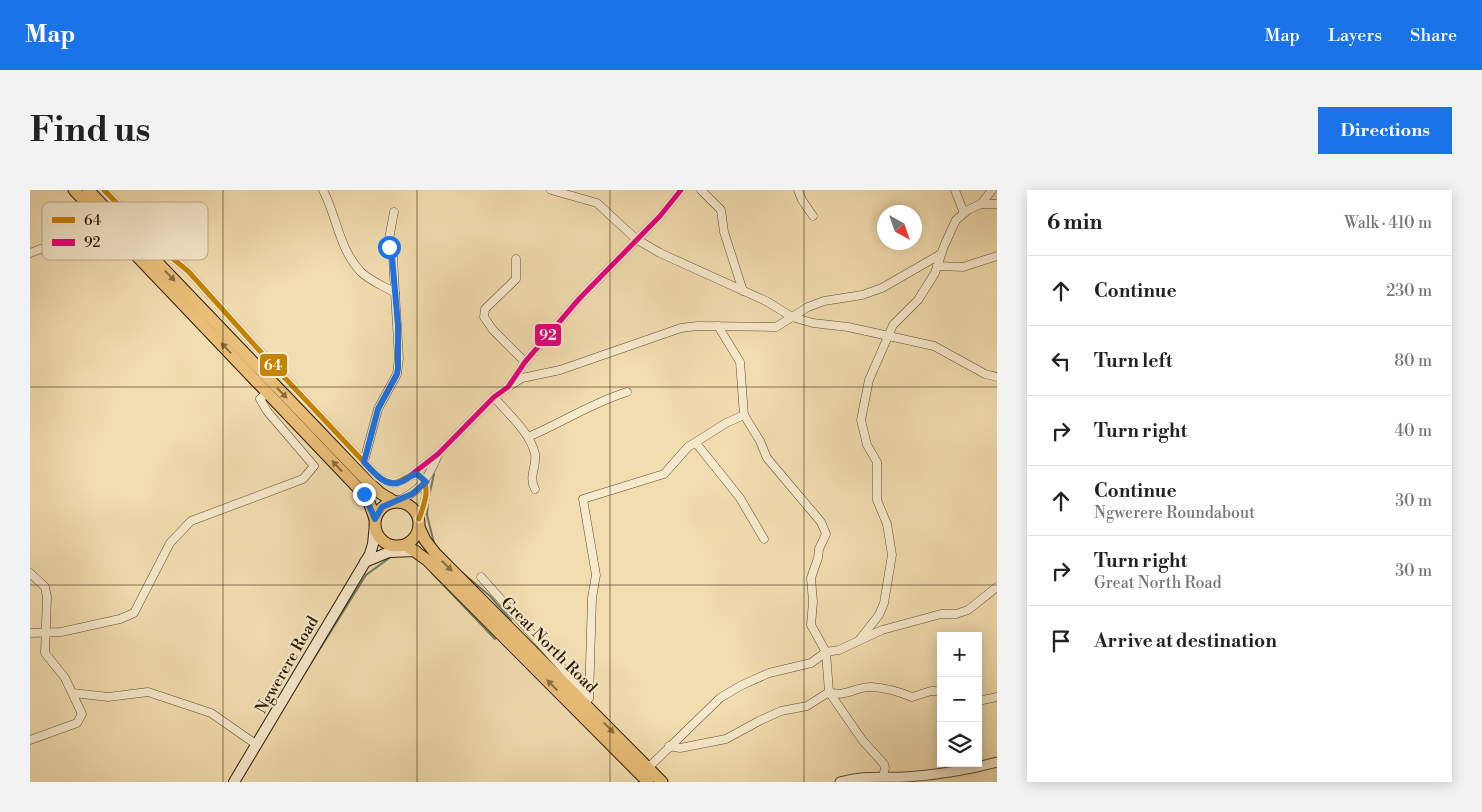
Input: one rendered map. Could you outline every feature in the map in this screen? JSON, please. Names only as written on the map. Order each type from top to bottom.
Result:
[{"type":"main road","points":[[74,190],[85,202]]},
{"type":"main road","points":[[88,190],[100,202]]},
{"type":"main road","points":[[141,260],[364,494],[378,534],[385,542],[404,546]]},
{"type":"main road","points":[[155,260],[367,481],[380,493],[396,502]]},
{"type":"main road","points":[[364,563],[404,546],[415,538],[419,523],[412,507],[405,502],[396,502],[382,507],[375,521]]},
{"type":"main road","name":"Ngwerere Road","points":[[234,782],[364,563],[373,544],[375,521]]},
{"type":"main road","name":"Great North Road","points":[[419,523],[425,540],[434,553],[584,704],[645,775],[662,782]]},
{"type":"main road","name":"Great North Road","points":[[404,546],[417,552],[584,704]]},
{"type":"main road","points":[[389,552],[417,552]]},
{"type":"street","points":[[104,190],[116,202]]},
{"type":"street","points":[[323,190],[331,205],[343,245],[353,260],[367,276],[395,293]]},
{"type":"street","points":[[551,190],[597,203],[636,239],[660,253],[781,308],[792,317],[813,323],[848,327],[934,346],[985,374],[997,377]]},
{"type":"street","points":[[508,386],[525,362],[579,299],[660,216],[681,190]]},
{"type":"street","points":[[701,190],[721,210],[724,232],[743,291]]},
{"type":"street","points":[[798,190],[802,200],[813,216]]},
{"type":"street","points":[[955,190],[964,212]]},
{"type":"street","points":[[981,204],[992,190]]},
{"type":"street","points":[[860,639],[879,615],[884,603],[892,562],[887,524],[877,500],[876,462],[867,445],[861,420],[866,387],[884,349],[887,335],[899,318],[924,292],[956,220],[964,212],[981,204],[997,204]]},
{"type":"street","points":[[364,462],[378,409],[397,374],[399,358],[389,239],[394,212]]},
{"type":"street","points":[[175,260],[188,270],[268,360],[378,477],[391,483],[403,482],[438,454],[494,397],[522,378],[560,370],[681,328],[718,326],[776,327],[824,300],[862,295],[882,288],[942,254]]},
{"type":"street","points":[[937,266],[963,267],[997,256]]},
{"type":"street","points":[[516,259],[516,280],[485,309],[484,317],[493,330],[525,362]]},
{"type":"street","points":[[718,326],[740,362],[744,415],[760,441],[767,458],[822,522],[825,530],[826,534],[819,549],[811,578],[813,602],[811,625],[826,652],[829,692],[858,735],[884,764],[883,777]]},
{"type":"street","points":[[30,632],[61,632],[129,616],[138,607],[170,543],[185,525],[191,521],[303,479],[311,472],[314,466],[267,411],[260,399],[268,392]]},
{"type":"street","points":[[528,437],[554,426],[599,401],[627,392]]},
{"type":"street","points":[[494,397],[528,437],[535,457],[531,479],[535,489]]},
{"type":"street","points":[[584,704],[593,637],[592,598],[596,575],[583,499],[664,474],[672,467],[678,456],[726,423],[744,415]]},
{"type":"street","points":[[696,443],[740,498],[764,539]]},
{"type":"street","points":[[419,523],[426,492],[426,482],[438,454]]},
{"type":"street","points":[[411,475],[417,474],[426,482]]},
{"type":"street","points":[[396,502],[412,494],[426,482]]},
{"type":"street","points":[[30,573],[45,587],[45,653],[73,693],[82,714],[77,723],[30,740]]},
{"type":"street","points":[[481,577],[584,704]]},
{"type":"street","points":[[645,775],[669,746],[720,698],[740,686],[769,673],[811,663],[826,652],[839,650],[860,639],[912,621],[968,610],[997,587]]},
{"type":"street","points":[[669,746],[680,748],[726,739],[780,711],[807,706],[829,692],[847,694],[872,687],[897,691],[912,697],[937,691]]},
{"type":"street","points":[[73,693],[108,697],[148,692],[211,713],[257,745]]},
{"type":"street","points":[[982,700],[997,697]]},
{"type":"street","points":[[840,782],[851,778],[946,773],[997,762]]},
{"type":"waterway","points":[[430,492],[434,474]]},
{"type":"waterway","points":[[428,502],[427,515],[434,543]]},
{"type":"waterway","points":[[293,692],[366,575],[392,556]]},
{"type":"waterway","points":[[459,570],[490,596],[511,620]]},
{"type":"waterway","points":[[431,572],[495,639]]},
{"type":"transit line","name":"64","points":[[104,190],[116,202]]},
{"type":"transit line","name":"92","points":[[411,475],[438,454],[494,397],[508,387],[525,362],[579,299],[660,216],[681,190]]},
{"type":"transit line","name":"64","points":[[174,260],[188,271],[268,360],[378,477],[395,483],[417,474],[422,478],[425,484],[426,495],[419,519]]},
{"type":"route","points":[[364,494],[375,519],[382,507],[412,494],[426,482],[417,474],[411,475],[403,482],[386,482],[378,477],[364,462],[381,400],[397,374],[398,368],[398,325],[392,257],[389,247]]}]
